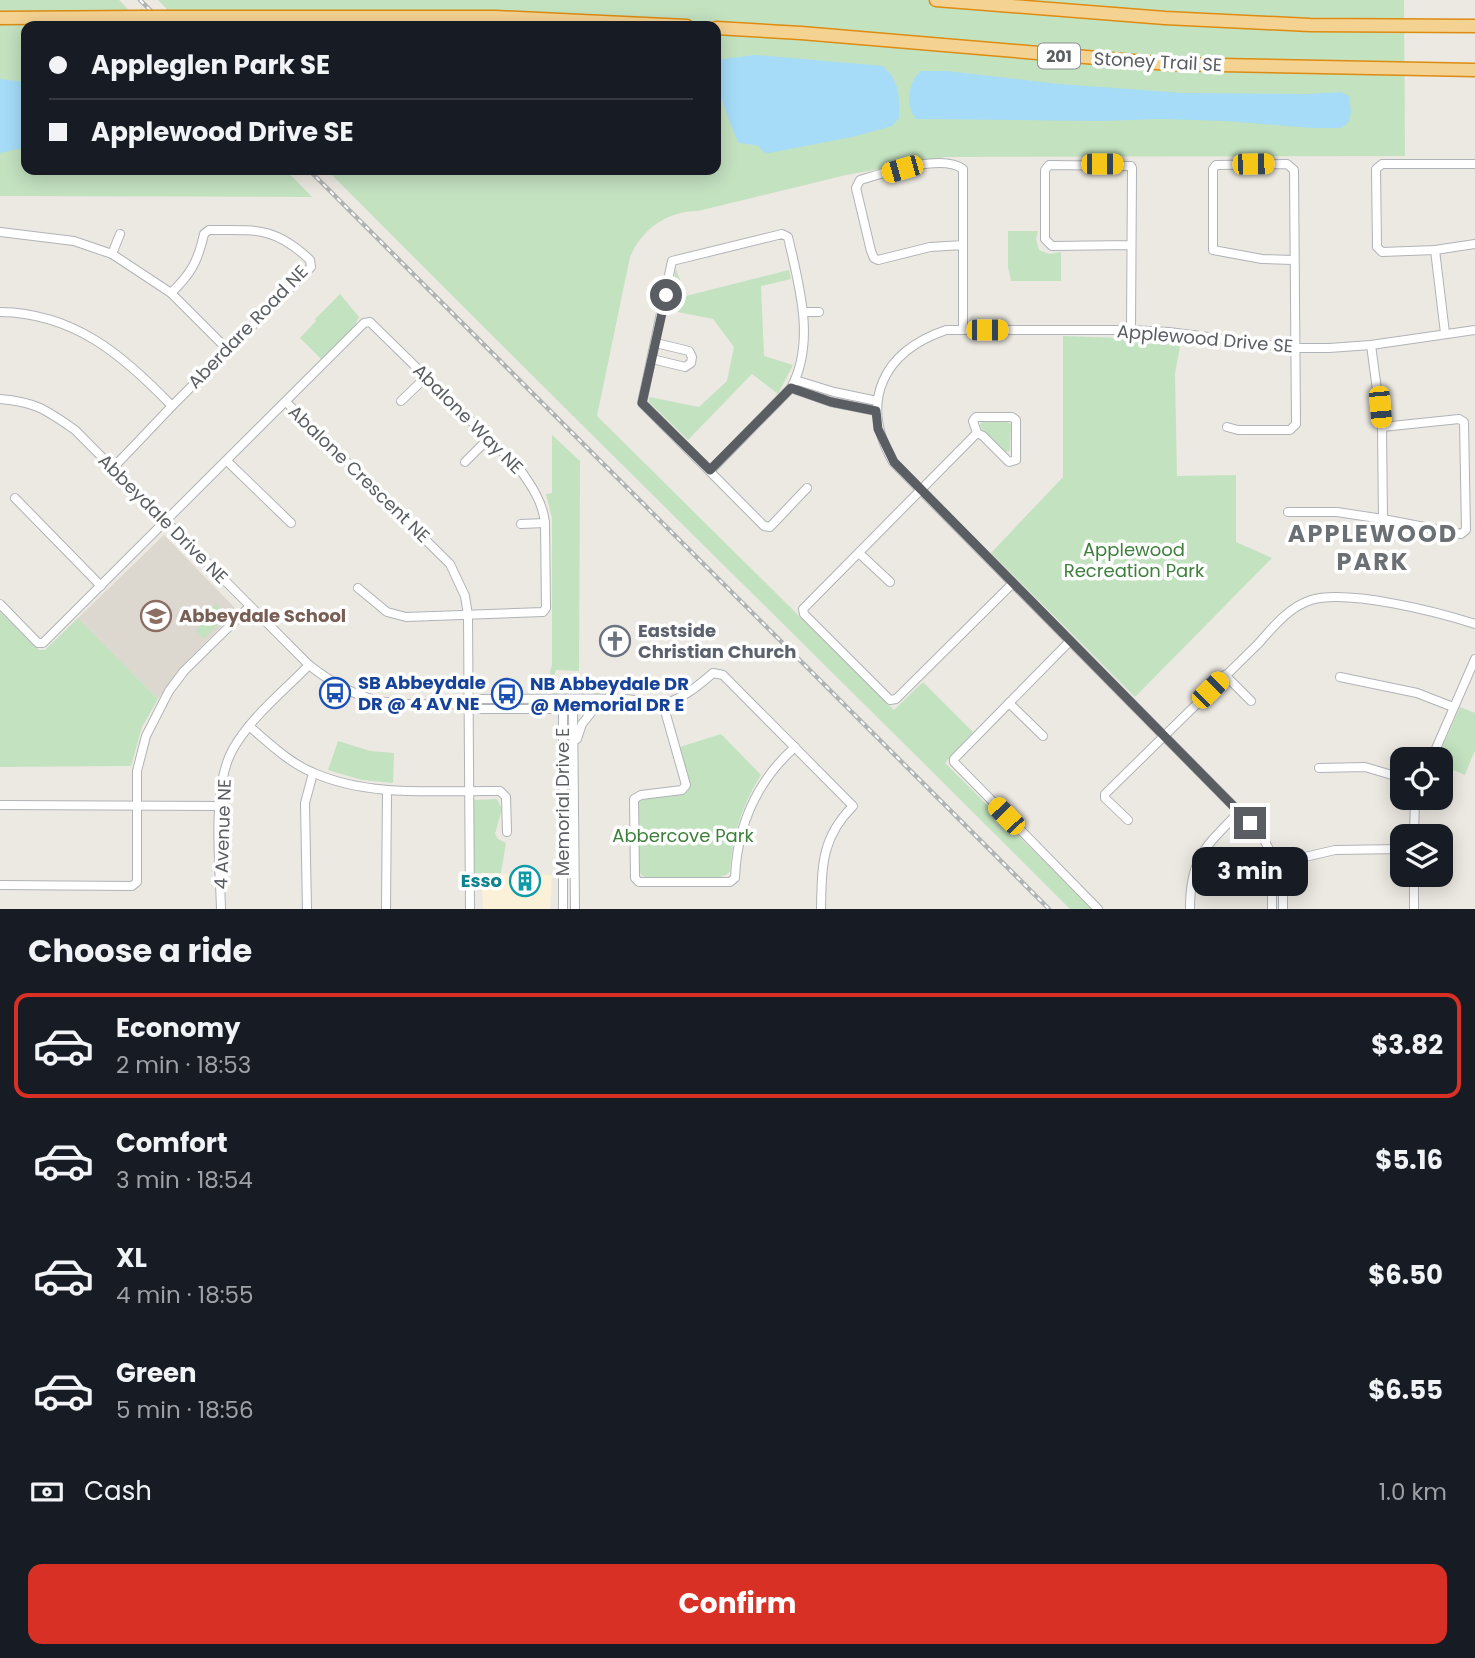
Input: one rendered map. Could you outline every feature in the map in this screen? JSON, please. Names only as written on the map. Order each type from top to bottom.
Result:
[{"type":"highway","points":[[936,0],[1165,18],[1310,25],[1475,26]]},
{"type":"highway","points":[[0,18],[495,17],[601,21]]},
{"type":"highway","points":[[1387,25],[1400,20],[1475,19]]},
{"type":"highway","name":"Stoney Trail SE","points":[[721,28],[1169,64],[1475,70]]},
{"type":"street","points":[[1475,163],[1382,164],[1376,169],[1377,247],[1382,252],[1435,250],[1475,244]]},
{"type":"street","points":[[963,245],[930,247],[878,260],[874,258],[856,188],[860,180],[926,165],[957,164],[963,169],[963,245],[963,330]]},
{"type":"street","points":[[1227,427],[1237,430],[1290,430],[1296,424],[1294,170],[1287,164],[1216,165],[1213,169],[1213,250],[1262,259],[1293,260]]},
{"type":"street","points":[[1131,245],[1052,246],[1045,239],[1045,170],[1049,165],[1131,166],[1131,245],[1131,330]]},
{"type":"street","name":"Aberdare Road NE","points":[[113,468],[311,267],[310,260],[292,243],[278,236],[260,231],[209,230],[204,234],[198,257],[187,278],[171,293]]},
{"type":"street","points":[[0,232],[74,241],[112,254],[171,293],[228,350]]},
{"type":"street","points":[[112,254],[120,234]]},
{"type":"street","points":[[710,470],[793,384],[802,351],[804,312],[788,237],[782,234],[672,261],[642,403],[764,526],[770,527],[807,488]]},
{"type":"street","points":[[1435,250],[1445,333]]},
{"type":"street","points":[[0,312],[42,317],[71,327],[101,342],[124,358],[172,406]]},
{"type":"street","points":[[804,312],[820,312]]},
{"type":"street","name":"Abalone Way NE","points":[[286,402],[364,323],[370,322],[519,468],[540,505],[545,523],[546,608],[543,612],[468,615]]},
{"type":"street","name":"Applewood Drive SE","points":[[1283,909],[1283,877],[1261,834],[894,462],[878,429],[876,411],[881,385],[902,354],[929,336],[946,330],[1131,330],[1169,332],[1294,348],[1371,345],[1475,330]]},
{"type":"street","points":[[652,359],[685,368],[691,363],[689,351],[656,343]]},
{"type":"street","points":[[1371,345],[1382,427],[1383,519]]},
{"type":"street","points":[[401,401],[426,377]]},
{"type":"street","points":[[793,384],[877,401]]},
{"type":"street","points":[[793,384],[831,402],[876,411]]},
{"type":"street","points":[[831,402],[834,392]]},
{"type":"street","name":"Abbeydale Drive NE","points":[[0,399],[25,401],[75,430],[309,665],[331,683],[369,700],[391,704],[468,704],[482,699],[631,699],[645,704]]},
{"type":"street","name":"Abalone Crescent NE","points":[[0,604],[38,643],[43,643],[286,402],[450,564],[465,596],[468,615],[471,791],[470,908]]},
{"type":"street","points":[[976,417],[1016,420],[1016,460],[1010,462],[977,433],[973,421],[976,417]]},
{"type":"street","points":[[1288,512],[1337,512],[1461,534],[1466,530],[1464,422],[1459,419],[1382,427]]},
{"type":"street","points":[[977,433],[803,608],[804,614],[890,700],[896,699],[1012,584]]},
{"type":"street","points":[[465,462],[489,438]]},
{"type":"street","points":[[227,461],[290,523]]},
{"type":"street","points":[[15,498],[101,586]]},
{"type":"street","points":[[521,524],[545,523]]},
{"type":"street","points":[[859,553],[890,582]]},
{"type":"street","points":[[358,588],[387,612],[406,618],[468,615]]},
{"type":"street","points":[[1128,820],[1105,798],[1105,793],[1277,622],[1296,607],[1312,600],[1340,597],[1415,608],[1475,624]]},
{"type":"street","points":[[0,885],[132,886],[137,882],[137,771],[154,716],[184,671],[250,606]]},
{"type":"street","points":[[1070,641],[954,762],[1098,909]]},
{"type":"street","points":[[1436,747],[1475,659]]},
{"type":"street","name":"4 Avenue NE","points":[[220,909],[220,806],[222,785],[232,750],[249,726],[309,665]]},
{"type":"street","points":[[645,704],[663,704],[691,691],[713,673],[723,675],[853,806],[834,828],[826,848],[822,866],[821,909]]},
{"type":"street","points":[[1225,675],[1251,701]]},
{"type":"street","points":[[1340,677],[1417,693],[1453,708]]},
{"type":"street","name":"Memorial Drive E","points":[[563,909],[563,709],[568,699]]},
{"type":"street","name":"Memorial Drive E","points":[[568,699],[574,709],[575,909]]},
{"type":"street","points":[[1009,703],[1043,736]]},
{"type":"street","name":"Abbeydale Drive NE","points":[[468,704],[480,709],[631,709],[645,704]]},
{"type":"street","points":[[663,704],[686,785],[682,790],[641,795],[634,799],[635,878],[639,883],[730,882],[735,878],[736,853],[743,823],[755,796],[779,761],[795,747]]},
{"type":"street","points":[[575,745],[580,729],[594,709]]},
{"type":"street","points":[[249,726],[280,753],[313,773],[345,783],[387,790],[500,791],[506,797],[507,832]]},
{"type":"street","points":[[1319,768],[1365,767],[1390,774]]},
{"type":"street","points":[[306,909],[306,803],[313,773]]},
{"type":"street","points":[[386,909],[387,790]]},
{"type":"street","points":[[0,805],[220,806]]},
{"type":"street","points":[[1190,909],[1190,883],[1197,859],[1239,812]]},
{"type":"street","points":[[1272,909],[1275,864],[1335,850],[1390,849]]},
{"type":"street","points":[[1414,887],[1414,909]]},
{"type":"shaded area","name":"Abbeydale School","points":[[164,535],[237,610],[185,663],[158,699],[78,618]]},
{"type":"shaded area","points":[[481,873],[552,875],[550,909],[483,909]]},
{"type":"green space","points":[[0,0],[119,0],[139,21],[21,21],[21,175],[291,175],[312,197],[0,196]]},
{"type":"green space","points":[[158,0],[1404,0],[1405,156],[946,157],[846,175],[676,214],[649,230],[630,257],[597,416],[894,710],[923,682],[973,732],[945,763],[1092,909],[1070,909],[332,175],[721,175],[721,21],[179,21]]},
{"type":"green space","points":[[1008,231],[1038,231],[1036,239],[1039,250],[1049,254],[1061,252],[1061,281],[1011,281],[1008,267]]},
{"type":"green space","points":[[676,269],[686,296],[789,270],[791,279],[761,286],[764,356],[793,365],[778,394],[752,374],[688,440],[649,402],[649,397],[699,407],[727,381],[734,347],[713,319],[668,310]]},
{"type":"green space","points":[[340,294],[359,317],[353,328],[321,359],[300,338]]},
{"type":"green space","name":"Applewood Recreation Park","points":[[1063,336],[1181,340],[1175,374],[1177,476],[1236,475],[1236,542],[1272,558],[1135,697],[991,553],[1063,477]]},
{"type":"green space","points":[[982,422],[1011,424],[1010,451],[1005,452],[982,429]]},
{"type":"green space","points":[[552,435],[580,461],[579,671],[556,670],[550,687],[547,685],[552,664],[552,518],[546,494],[552,493]]},
{"type":"green space","points":[[216,603],[226,615],[204,639],[196,631]]},
{"type":"green space","points":[[0,612],[39,650],[45,650],[78,618],[158,699],[142,727],[131,766],[0,767]]},
{"type":"green space","points":[[1460,707],[1475,713],[1475,750],[1465,775],[1453,770],[1453,747],[1442,747]]},
{"type":"green space","name":"Abbercove Park","points":[[721,734],[761,775],[739,821],[730,871],[720,877],[647,878],[641,875],[639,801],[688,791],[689,782],[680,747]]},
{"type":"green space","points":[[338,741],[370,751],[394,753],[393,783],[362,780],[328,770]]},
{"type":"green space","points":[[497,799],[502,809],[495,834],[506,843],[501,873],[474,873],[474,800]]},
{"type":"water","points":[[755,55],[883,66],[896,84],[899,118],[892,126],[852,137],[763,152],[756,145],[738,142],[721,95],[721,59]]},
{"type":"water","points":[[921,71],[947,71],[1059,84],[1183,93],[1341,92],[1349,96],[1351,113],[1348,123],[1341,128],[1161,119],[916,119],[909,101],[913,81]]},
{"type":"water","points":[[0,79],[21,81],[21,148],[0,153]]},
{"type":"railway","points":[[140,0],[161,21]]},
{"type":"railway","points":[[314,175],[1049,909]]},
{"type":"place","name":"Abbeydale School","points":[[156,616]]},
{"type":"place","name":"Eastside Christian Church","points":[[615,641]]},
{"type":"place","name":"SB Abbeydale DR @ 4 AV NE","points":[[335,693]]},
{"type":"place","name":"NB Abbeydale DR @ Memorial DR E","points":[[507,694]]},
{"type":"place","name":"Esso","points":[[525,881]]},
{"type":"district","name":"APPLEWOOD PARK","points":[[1373,548]]},
{"type":"route","points":[[666,295],[642,403],[710,470],[791,388],[831,402],[876,411],[878,429],[894,462],[1250,823]]}]
